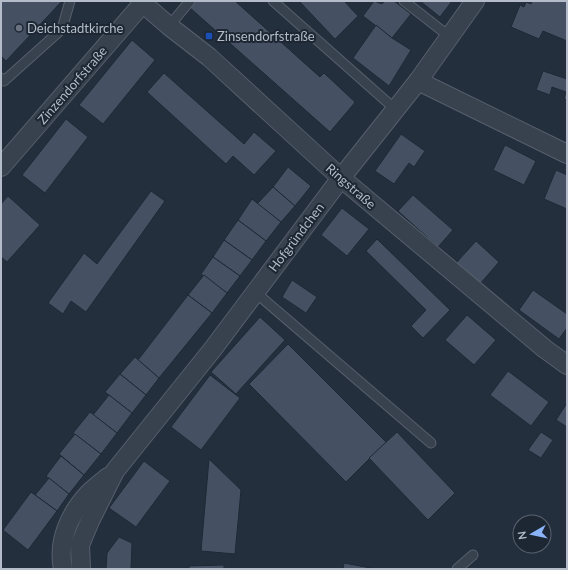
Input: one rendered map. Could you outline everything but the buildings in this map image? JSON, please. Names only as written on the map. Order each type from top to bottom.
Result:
[{"type":"street","name":"Hofgründchen","points":[[81,569],[80,544],[115,472],[212,350],[341,178],[418,81],[476,1]]},
{"type":"street","name":"Ringstraße","points":[[142,2],[169,26],[209,57],[341,178],[545,349],[567,365]]},
{"type":"street","name":"Zinzendorfstraße","points":[[1,167],[142,2]]},
{"type":"street","points":[[418,81],[567,154]]},
{"type":"street","name":"Hofgründchen","points":[[63,569],[61,560],[62,543],[66,529],[73,515],[89,493],[115,472]]},
{"type":"lane","points":[[1,78],[4,81],[62,29],[70,1]]},
{"type":"lane","points":[[169,26],[190,1]]},
{"type":"lane","points":[[273,1],[395,110]]},
{"type":"lane","points":[[404,1],[450,37]]},
{"type":"lane","points":[[255,292],[431,443]]},
{"type":"lane","points":[[457,569],[473,555]]},
{"type":"place","name":"Deichstadtkirche","points":[[19,28]]},
{"type":"place","name":"Zinsendorfstraße","points":[[209,36]]}]
